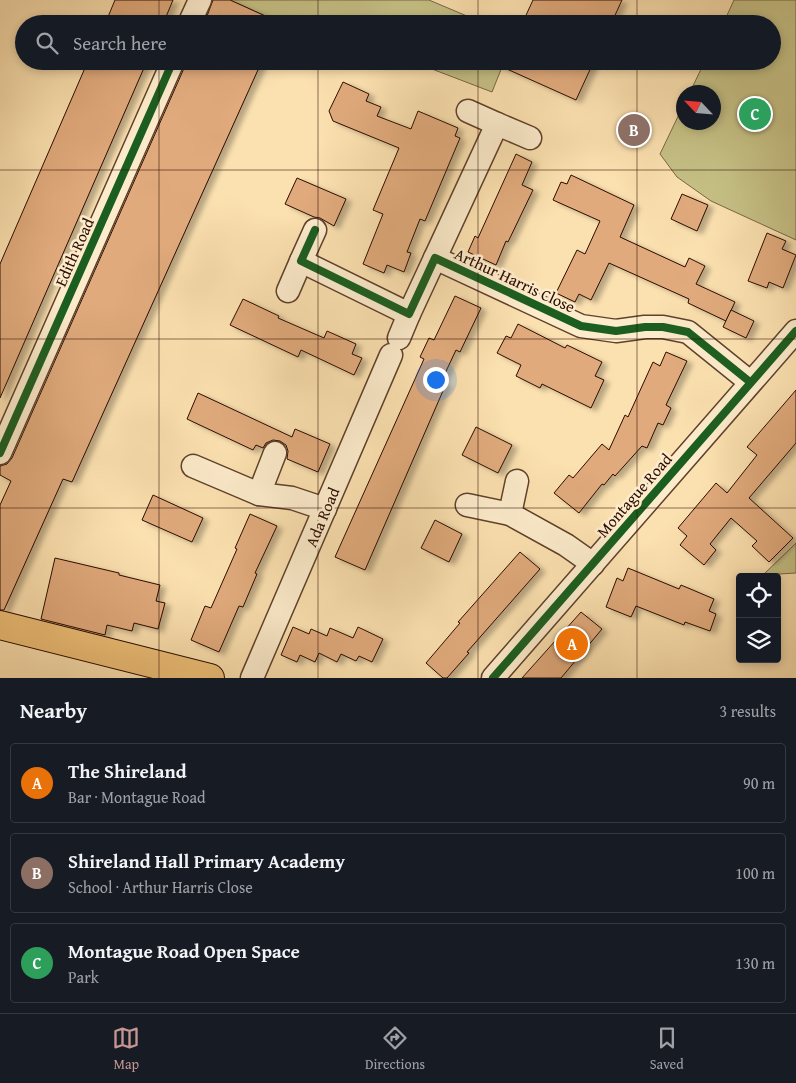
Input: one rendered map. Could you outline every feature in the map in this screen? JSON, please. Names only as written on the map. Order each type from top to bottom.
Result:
[{"type":"main road","points":[[0,625],[210,678]]},
{"type":"street","points":[[194,15],[200,0]]},
{"type":"street","name":"Edith Road","points":[[0,453],[169,70]]},
{"type":"street","points":[[468,110],[530,138]]},
{"type":"street","name":"Arthur Harris Close","points":[[395,347],[497,124]]},
{"type":"street","points":[[288,291],[315,230]]},
{"type":"street","name":"Arthur Harris Close","points":[[435,258],[581,326],[616,331],[645,327],[663,327],[688,332],[750,382]]},
{"type":"street","points":[[301,261],[409,314]]},
{"type":"street","name":"Montague Road","points":[[493,678],[796,331]]},
{"type":"street","name":"Ada Road","points":[[252,678],[395,347]]},
{"type":"street","points":[[259,494],[275,453]]},
{"type":"street","points":[[193,466],[259,494],[292,498],[325,509]]},
{"type":"street","points":[[510,514],[517,481]]},
{"type":"street","points":[[467,505],[510,514],[566,545],[593,564]]},
{"type":"shaded area","points":[[230,0],[429,0],[465,15],[263,15]]},
{"type":"shaded area","points":[[734,0],[796,0],[796,240],[711,201],[677,177],[660,154],[676,121],[676,130],[721,130],[721,85],[693,85],[701,70],[781,70],[781,15],[727,15]]},
{"type":"shaded area","points":[[435,70],[501,70],[492,92]]},
{"type":"shaded area","points":[[796,543],[796,573],[765,573]]},
{"type":"building","points":[[115,0],[173,0],[167,15],[109,15]]},
{"type":"building","points":[[213,0],[230,0],[263,15],[207,15]]},
{"type":"building","points":[[533,0],[622,0],[615,15],[526,15]]},
{"type":"building","points":[[84,70],[143,70],[0,398],[0,264]]},
{"type":"building","points":[[183,70],[258,70],[72,482],[63,479],[4,610],[0,610],[0,505],[11,481],[0,475],[0,466],[7,464],[12,458]]},
{"type":"building","points":[[509,70],[590,70],[576,100]]},
{"type":"building","points":[[343,82],[369,94],[366,101],[381,107],[377,116],[411,129],[418,111],[458,128],[455,136],[460,138],[425,221],[420,219],[407,252],[411,253],[404,272],[387,265],[384,273],[363,264],[383,214],[373,210],[399,148],[333,121],[329,111]]},
{"type":"building","points":[[516,154],[532,162],[522,185],[533,190],[508,242],[506,241],[496,265],[468,252],[475,236],[478,238]]},
{"type":"building","points":[[571,175],[634,205],[620,237],[685,267],[689,258],[705,266],[696,284],[735,302],[726,321],[688,303],[689,299],[609,263],[591,300],[579,294],[575,302],[556,293],[577,250],[585,254],[600,221],[553,200],[561,182],[567,184]]},
{"type":"building","points":[[297,178],[346,199],[334,226],[320,218],[285,204]]},
{"type":"building","points":[[682,194],[708,205],[697,231],[671,219]]},
{"type":"building","points":[[767,233],[786,241],[782,249],[796,255],[783,288],[769,282],[767,288],[748,281]]},
{"type":"building","points":[[455,296],[481,308],[460,352],[456,350],[441,382],[446,384],[365,570],[335,557],[424,359],[420,357],[429,338],[434,340]]},
{"type":"building","points":[[243,299],[279,316],[278,318],[324,338],[327,331],[356,344],[352,354],[362,358],[354,375],[301,350],[298,357],[230,325]]},
{"type":"building","points":[[731,310],[754,321],[746,338],[723,327]]},
{"type":"building","points":[[518,324],[565,348],[567,345],[602,362],[595,376],[604,380],[591,408],[542,384],[540,388],[516,376],[521,365],[497,353],[506,336],[511,338]]},
{"type":"building","points":[[666,352],[687,361],[666,405],[671,408],[663,425],[658,423],[647,448],[642,446],[615,476],[613,474],[604,485],[602,484],[579,513],[554,493],[569,475],[573,478],[602,444],[609,450],[625,415],[628,417],[653,362],[660,366]]},
{"type":"building","points":[[796,390],[796,443],[749,498],[793,538],[769,562],[752,546],[757,541],[731,518],[710,544],[716,550],[704,565],[680,545],[687,536],[678,528],[716,483],[727,493],[757,455],[747,447]]},
{"type":"building","points":[[198,393],[292,437],[295,429],[330,444],[318,472],[287,459],[288,451],[286,445],[280,441],[273,440],[266,443],[263,448],[256,445],[253,450],[187,419]]},
{"type":"building","points":[[476,427],[512,445],[498,473],[462,455]]},
{"type":"building","points":[[153,495],[203,518],[192,542],[142,520]]},
{"type":"building","points":[[250,514],[277,526],[255,573],[257,574],[243,607],[239,606],[219,652],[191,640],[205,606],[211,608]]},
{"type":"building","points":[[435,520],[462,534],[449,562],[421,548]]},
{"type":"building","points":[[520,552],[540,569],[467,652],[469,653],[447,678],[443,678],[426,663],[460,623],[458,622]]},
{"type":"building","points":[[55,558],[160,585],[156,601],[165,603],[158,629],[134,623],[132,631],[107,625],[105,635],[41,619]]},
{"type":"building","points":[[628,568],[679,589],[681,585],[714,599],[709,611],[716,614],[710,631],[685,622],[684,625],[636,606],[631,617],[606,607],[617,578],[623,581]]},
{"type":"building","points":[[581,612],[602,629],[561,678],[522,678]]},
{"type":"building","points":[[293,627],[309,634],[311,629],[327,636],[330,628],[353,638],[358,627],[383,639],[372,662],[359,656],[356,661],[341,654],[337,662],[319,653],[315,662],[300,655],[297,662],[281,655]]},
{"type":"cycle path","points":[[0,453],[169,70]]},
{"type":"cycle path","points":[[315,230],[301,261],[409,314],[435,258],[581,326],[616,331],[645,327],[663,327],[688,332],[750,382]]},
{"type":"cycle path","points":[[493,678],[796,331]]},
{"type":"place","name":"Montague Road Open Space","points":[[755,114]]},
{"type":"place","name":"Shireland Hall Primary Academy","points":[[634,130]]},
{"type":"place","name":"The Shireland","points":[[572,644]]}]
